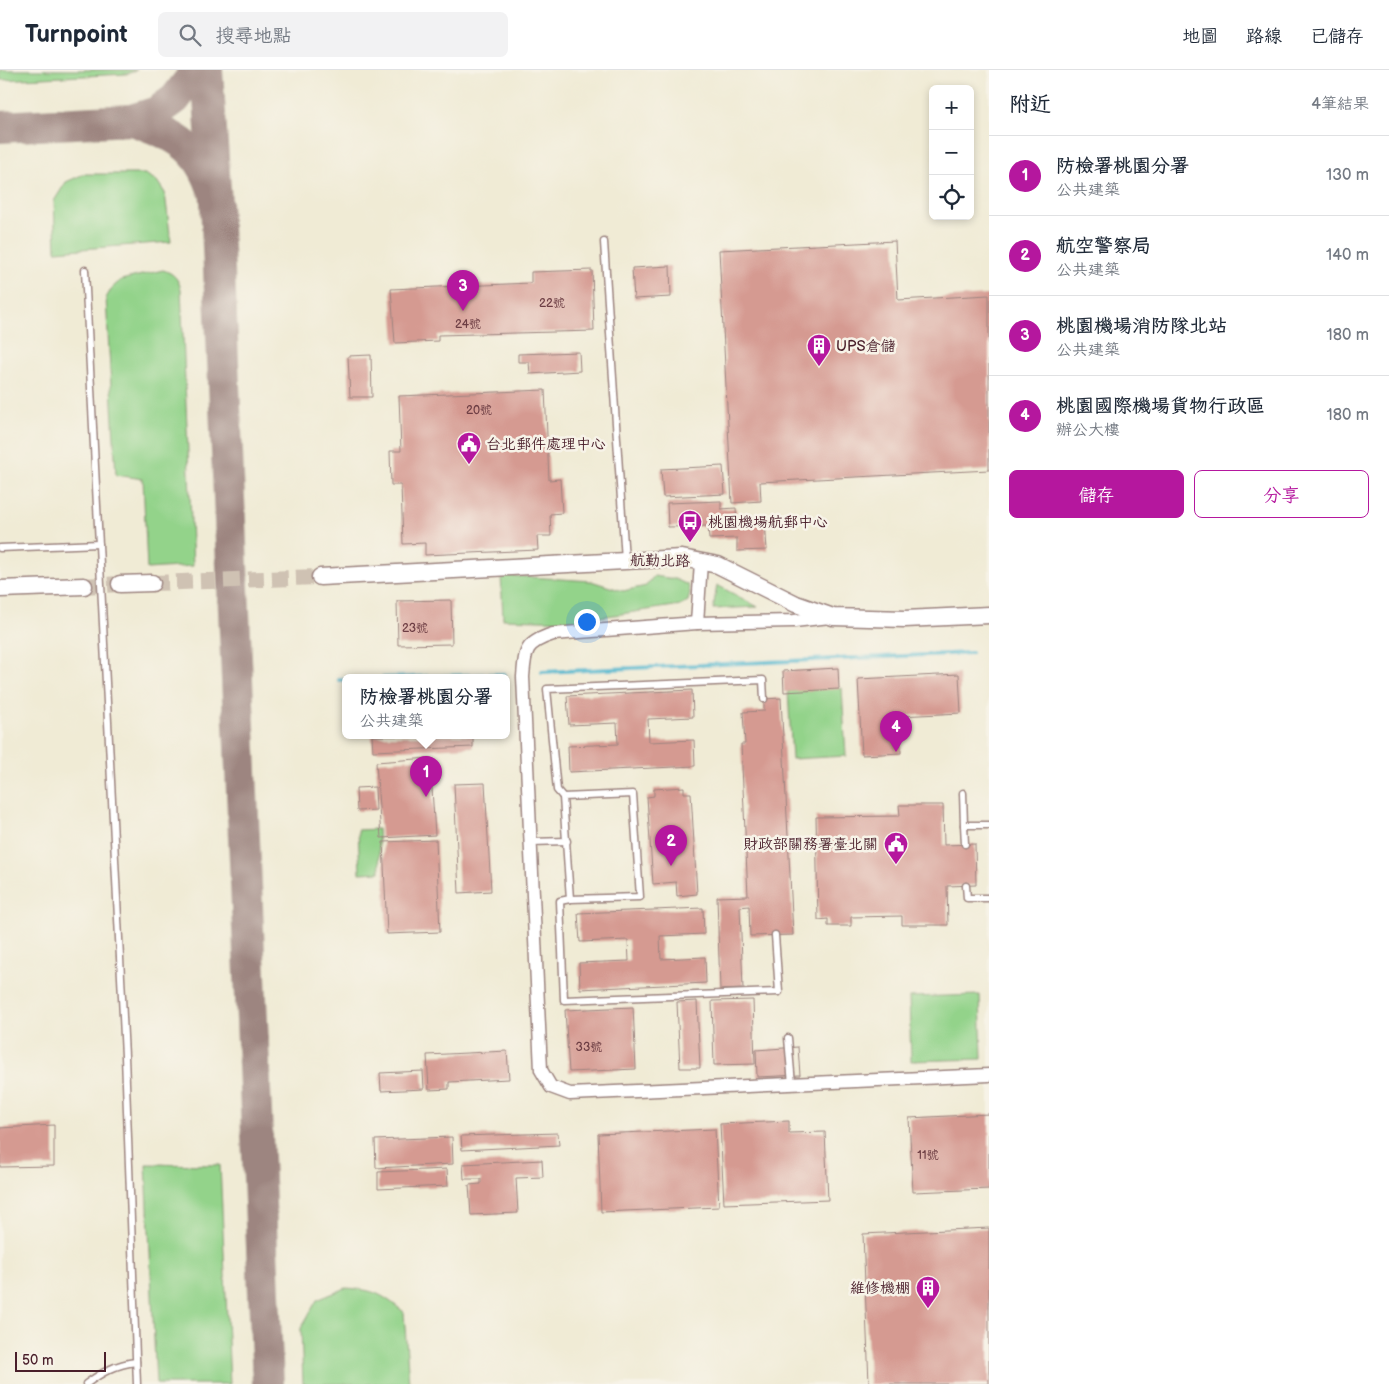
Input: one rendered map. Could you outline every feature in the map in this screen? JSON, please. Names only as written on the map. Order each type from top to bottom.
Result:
[{"type":"street","name":"航勤北路","points":[[320,577],[682,558],[718,565],[796,604],[833,617],[905,619],[989,615]]},
{"type":"street","points":[[697,623],[701,562]]},
{"type":"street","points":[[120,584],[152,583]]},
{"type":"street","points":[[0,589],[84,586]]},
{"type":"street","points":[[833,617],[794,621],[697,623],[553,634],[536,640],[525,654],[523,677],[541,1070],[551,1087],[570,1094],[989,1075]]},
{"type":"lane","points":[[604,242],[625,560]]},
{"type":"lane","points":[[85,270],[125,1056],[137,1384]]},
{"type":"lane","points":[[0,548],[99,544]]},
{"type":"lane","points":[[570,899],[563,797],[557,790],[547,689],[763,680],[764,699]]},
{"type":"lane","points":[[963,793],[965,844]]},
{"type":"lane","points":[[563,797],[633,794],[640,897],[560,900],[564,1000],[779,992],[776,935]]},
{"type":"lane","points":[[964,825],[989,825]]},
{"type":"lane","points":[[531,842],[567,841]]},
{"type":"lane","points":[[966,886],[967,898],[989,898]]},
{"type":"lane","points":[[788,1038],[792,1084]]},
{"type":"lane","points":[[86,1384],[100,1374],[122,1363],[136,1362]]},
{"type":"green space","points":[[0,70],[137,70],[127,74],[0,80]]},
{"type":"green space","points":[[84,174],[145,174],[157,181],[165,193],[171,242],[56,251],[54,201],[66,182]]},
{"type":"green space","points":[[163,270],[175,277],[181,289],[193,566],[147,569],[143,479],[116,475],[106,298],[112,288],[121,280]]},
{"type":"green space","points":[[501,575],[591,581],[623,591],[646,586],[654,576],[675,579],[688,585],[690,593],[688,601],[681,605],[574,621],[503,619]]},
{"type":"green space","points":[[717,585],[758,607],[713,609]]},
{"type":"green space","points":[[842,688],[846,756],[792,759],[788,691]]},
{"type":"green space","points":[[378,829],[380,872],[360,873],[358,830]]},
{"type":"green space","points":[[980,995],[982,1059],[911,1061],[909,997]]},
{"type":"green space","points":[[146,1164],[220,1165],[230,1384],[156,1384]]},
{"type":"green space","points":[[346,1288],[378,1294],[404,1312],[409,1384],[303,1384],[301,1328],[317,1300]]},
{"type":"building","name":"UPS倉儲","points":[[895,241],[898,300],[989,295],[989,470],[760,482],[761,501],[732,503],[719,250]]},
{"type":"building","points":[[670,266],[671,297],[634,299],[632,268]]},
{"type":"building","points":[[592,270],[594,331],[438,335],[438,341],[395,343],[391,289],[531,283],[531,272]]},
{"type":"building","points":[[579,352],[580,371],[530,374],[529,362],[518,362],[518,354]]},
{"type":"building","points":[[371,355],[372,397],[350,397],[348,356]]},
{"type":"building","name":"台北郵件處理中心","points":[[545,390],[549,480],[560,479],[562,513],[550,514],[551,536],[537,536],[538,550],[425,555],[425,543],[403,544],[401,485],[391,485],[390,451],[401,451],[399,396]]},
{"type":"building","points":[[723,466],[725,494],[663,497],[661,469]]},
{"type":"building","points":[[721,501],[721,509],[736,508],[737,521],[765,521],[767,550],[737,551],[737,538],[709,539],[708,526],[668,527],[667,503]]},
{"type":"building","points":[[451,600],[452,644],[398,645],[397,601]]},
{"type":"building","points":[[838,668],[839,689],[784,692],[783,671]]},
{"type":"building","points":[[959,674],[961,713],[899,716],[901,753],[862,755],[858,679]]},
{"type":"building","points":[[692,690],[693,717],[648,719],[649,742],[694,740],[695,766],[569,772],[568,746],[618,744],[617,723],[569,725],[567,696]]},
{"type":"building","points":[[781,698],[793,935],[750,936],[749,906],[740,907],[743,989],[720,990],[717,897],[748,896],[741,744],[745,744],[743,712],[764,711],[764,699]]},
{"type":"building","points":[[372,739],[473,739],[473,747],[373,751]]},
{"type":"building","points":[[430,758],[435,835],[381,838],[376,762]]},
{"type":"building","points":[[485,783],[491,891],[459,893],[454,784]]},
{"type":"building","points":[[375,787],[376,810],[357,811],[356,788]]},
{"type":"building","points":[[684,787],[684,793],[691,793],[697,894],[677,896],[676,882],[653,884],[647,797],[654,796],[654,789]]},
{"type":"building","name":"財政部關務署臺北關","points":[[899,805],[943,805],[944,845],[975,844],[976,885],[947,886],[948,925],[902,925],[902,916],[851,917],[851,926],[828,926],[828,919],[818,920],[816,817],[900,816]]},
{"type":"building","points":[[436,840],[440,932],[387,934],[383,842]]},
{"type":"building","points":[[703,908],[704,934],[660,936],[661,959],[705,957],[706,983],[580,989],[579,963],[629,961],[628,940],[580,942],[578,913]]},
{"type":"building","points":[[753,1000],[755,1064],[714,1065],[712,1001]]},
{"type":"building","points":[[697,1001],[700,1068],[680,1068],[677,1002]]},
{"type":"building","points":[[633,1007],[636,1069],[569,1072],[565,1010]]},
{"type":"building","points":[[798,1047],[800,1075],[757,1077],[756,1050]]},
{"type":"building","points":[[507,1051],[509,1079],[449,1082],[449,1089],[429,1090],[427,1055]]},
{"type":"building","points":[[423,1071],[424,1089],[381,1091],[380,1073]]},
{"type":"building","points":[[989,1114],[989,1189],[913,1192],[909,1118]]},
{"type":"building","points":[[789,1121],[789,1133],[825,1132],[828,1200],[724,1204],[720,1124]]},
{"type":"building","points":[[54,1125],[54,1166],[0,1167],[0,1128]]},
{"type":"building","points":[[715,1129],[719,1207],[601,1212],[598,1134]]},
{"type":"building","points":[[558,1133],[559,1145],[462,1150],[461,1136]]},
{"type":"building","points":[[452,1137],[453,1164],[376,1168],[375,1140]]},
{"type":"building","points":[[542,1160],[543,1177],[516,1178],[518,1213],[471,1215],[469,1185],[481,1184],[481,1179],[464,1179],[463,1164]]},
{"type":"building","points":[[447,1169],[448,1186],[378,1189],[378,1172]]},
{"type":"building","name":"維修機棚","points":[[989,1228],[989,1384],[869,1384],[863,1234]]},
{"type":"waterway","points":[[542,672],[971,653]]},
{"type":"taxiway","points":[[0,127],[131,120],[157,112],[175,99],[197,70]]},
{"type":"taxiway","points":[[207,70],[216,202],[268,1384]]},
{"type":"taxiway","points":[[131,120],[171,136],[191,151],[199,161],[212,187]]},
{"type":"tunnel","points":[[152,583],[320,577]]},
{"type":"tunnel","points":[[84,586],[120,584]]},
{"type":"place","name":"桃園機場消防隊北站","points":[[463,311]]},
{"type":"place","name":"UPS倉儲","points":[[819,367]]},
{"type":"place","name":"台北郵件處理中心","points":[[469,465]]},
{"type":"place","name":"桃園機場航郵中心","points":[[690,543]]},
{"type":"place","name":"桃園國際機場貨物行政區","points":[[896,752]]},
{"type":"place","name":"防檢署桃園分署","points":[[426,797]]},
{"type":"place","name":"財政部關務署臺北關","points":[[896,865]]},
{"type":"place","name":"航空警察局","points":[[671,866]]},
{"type":"place","name":"維修機棚","points":[[928,1309]]}]
